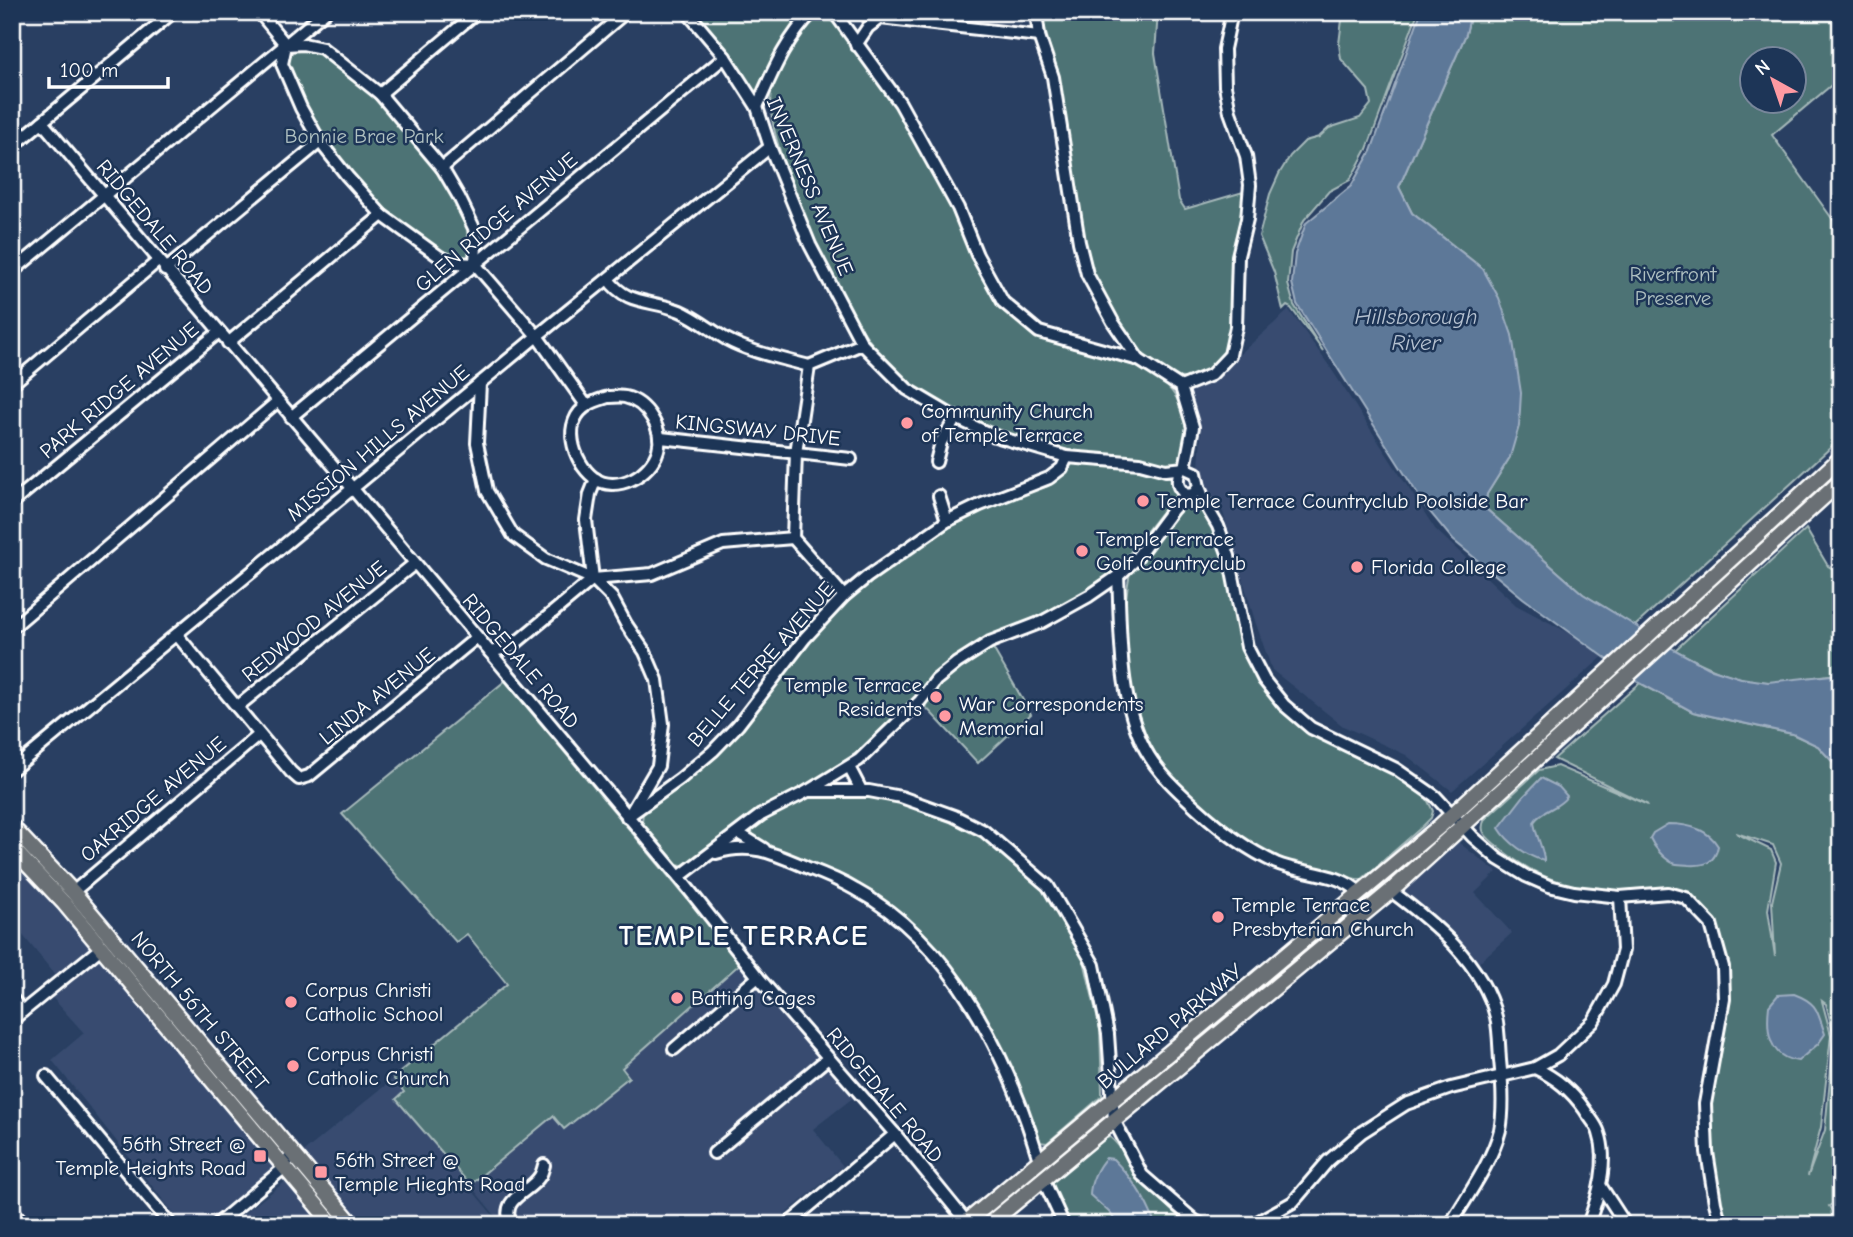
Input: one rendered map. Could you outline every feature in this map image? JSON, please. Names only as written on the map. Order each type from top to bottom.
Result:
[{"type":"main road","name":"BULLARD PARKWAY","points":[[966,1224],[1451,815],[1841,458]]},
{"type":"main road","name":"BULLARD PARKWAY","points":[[988,1225],[1391,891],[1841,481]]},
{"type":"main road","name":"NORTH 56TH STREET","points":[[12,827],[73,892],[106,943]]},
{"type":"main road","name":"NORTH 56TH STREET","points":[[12,848],[106,943],[161,1008],[252,1105],[353,1225]]},
{"type":"main road","name":"NORTH 56TH STREET","points":[[161,1008],[204,1071],[333,1223]]},
{"type":"main road","points":[[204,1071],[215,1073],[236,1098],[244,1104],[252,1105]]},
{"type":"street","points":[[259,12],[286,45]]},
{"type":"street","points":[[12,272],[325,12]]},
{"type":"street","points":[[380,93],[477,12]]},
{"type":"street","points":[[442,168],[626,12]]},
{"type":"street","name":"INVERNESS AVENUE","points":[[687,12],[725,57],[757,107],[770,147],[810,245],[862,344],[907,389],[956,418],[992,435],[1067,457],[1140,463],[1166,470],[1186,484]]},
{"type":"street","points":[[757,107],[783,52],[813,12]]},
{"type":"street","points":[[834,12],[900,103],[952,197],[977,255],[1003,302],[1039,332],[1139,360],[1181,387],[1193,427],[1186,484],[1208,509],[1218,526],[1229,556],[1247,647],[1264,680],[1284,705],[1311,728],[1396,769],[1435,796],[1463,828],[1499,859],[1526,876],[1549,886],[1574,892],[1620,897],[1668,893],[1686,898],[1711,924],[1723,967],[1724,999],[1704,1104],[1707,1152],[1721,1225]]},
{"type":"street","points":[[859,12],[880,18],[1039,36]]},
{"type":"street","points":[[1036,12],[1039,36],[1053,77],[1079,242],[1087,275],[1113,322],[1139,360]]},
{"type":"street","points":[[1181,387],[1211,375],[1230,355],[1236,327],[1238,256],[1247,219],[1250,186],[1246,156],[1230,112],[1225,86],[1224,49],[1232,12]]},
{"type":"street","points":[[12,147],[169,14]]},
{"type":"street","points":[[856,45],[868,27],[880,18]]},
{"type":"street","points":[[286,45],[303,44],[322,48],[380,93],[442,168],[459,197],[474,228],[475,264],[537,336],[586,405]]},
{"type":"street","points":[[286,45],[282,64],[301,108],[320,142],[382,215],[439,257],[455,264],[475,264]]},
{"type":"street","name":"GLEN RIDGE AVENUE","points":[[291,416],[725,57]]},
{"type":"street","name":"RIDGEDALE ROAD","points":[[42,122],[679,877],[758,976],[895,1134],[966,1224]]},
{"type":"street","points":[[12,384],[320,142]]},
{"type":"street","name":"MISSION HILLS AVENUE","points":[[12,770],[770,147]]},
{"type":"street","name":"PARK RIDGE AVENUE","points":[[228,343],[382,215]]},
{"type":"street","points":[[607,279],[616,291],[626,297],[682,312],[728,340],[755,351],[809,366],[862,344]]},
{"type":"street","name":"PARK RIDGE AVENUE","points":[[12,503],[219,332]]},
{"type":"street","points":[[809,366],[796,453],[793,538],[844,596]]},
{"type":"street","points":[[480,383],[477,443],[487,491],[513,535],[546,559],[593,579],[612,598],[626,625],[645,652],[657,680],[663,724],[658,766],[627,817]]},
{"type":"street","points":[[608,397],[627,397],[653,419],[661,438],[657,454],[647,471],[628,481],[615,483],[596,479],[575,456],[572,442],[573,424],[586,405],[608,397]]},
{"type":"street","points":[[12,628],[278,401]]},
{"type":"street","points":[[936,462],[941,442],[956,418]]},
{"type":"street","name":"KINGSWAY DRIVE","points":[[661,438],[851,459]]},
{"type":"street","points":[[679,877],[761,815],[849,767],[891,731],[936,680],[957,663],[990,642],[1042,622],[1118,576],[1135,560],[1196,473],[1192,441]]},
{"type":"street","name":"BELLE TERRE AVENUE","points":[[627,817],[680,779],[713,751],[738,725],[805,638],[844,596],[892,558],[947,521],[1049,478],[1062,468],[1067,457]]},
{"type":"street","points":[[593,579],[586,520],[590,494],[596,479]]},
{"type":"street","points":[[939,496],[947,521]]},
{"type":"street","points":[[490,652],[511,647],[593,579],[652,574],[723,544],[793,538]]},
{"type":"street","name":"REDWOOD AVENUE","points":[[237,707],[414,564]]},
{"type":"street","points":[[1118,576],[1122,669],[1131,710],[1145,749],[1171,785],[1226,835],[1254,852],[1280,864],[1347,883],[1360,893]]},
{"type":"street","points":[[177,635],[259,735]]},
{"type":"street","name":"LINDA AVENUE","points":[[259,735],[299,779],[310,776],[477,638]]},
{"type":"street","name":"OAKRIDGE AVENUE","points":[[73,892],[259,735]]},
{"type":"street","points":[[849,767],[861,790]]},
{"type":"street","points":[[808,791],[861,790],[901,797],[954,816],[984,831],[1048,886],[1094,965],[1108,1034],[1114,1120],[1142,1175],[1203,1225]]},
{"type":"street","points":[[738,832],[766,850],[858,891],[896,917],[949,970],[970,1001],[1005,1068],[1039,1160]]},
{"type":"street","points":[[709,855],[730,849],[766,850]]},
{"type":"street","points":[[1391,891],[1423,914],[1457,949],[1482,983],[1496,1017],[1502,1075],[1500,1129],[1481,1172],[1450,1225]]},
{"type":"street","points":[[1251,1225],[1293,1202],[1328,1161],[1362,1132],[1406,1104],[1451,1088],[1535,1068],[1558,1055],[1593,1022],[1614,984],[1623,950],[1620,897]]},
{"type":"street","points":[[12,1020],[106,943]]},
{"type":"street","points":[[674,1049],[758,976]]},
{"type":"street","points":[[12,999],[23,1011]]},
{"type":"street","points":[[715,1153],[828,1058]]},
{"type":"street","points":[[1535,1068],[1554,1077],[1576,1097],[1599,1132],[1603,1155],[1600,1185],[1589,1220]]},
{"type":"street","points":[[46,1076],[171,1225]]},
{"type":"street","points":[[787,1225],[895,1134]]},
{"type":"street","points":[[216,1225],[285,1167],[292,1152]]},
{"type":"street","points":[[511,1225],[507,1215],[509,1206],[540,1177],[544,1165]]},
{"type":"street","points":[[1043,1179],[1065,1225]]},
{"type":"street","points":[[1600,1185],[1626,1225]]},
{"type":"street","points":[[1589,1220],[1616,1208]]},
{"type":"street","points":[[12,1210],[25,1225]]},
{"type":"shaded area","name":"Florida College","points":[[1289,310],[1330,367],[1435,529],[1516,605],[1607,653],[1452,791],[1406,755],[1343,726],[1272,670],[1223,512],[1199,470],[1201,432],[1187,389],[1212,379]]},
{"type":"shaded area","points":[[1458,842],[1497,872],[1475,893],[1512,933],[1477,964],[1422,906],[1408,898],[1406,890],[1412,881]]},
{"type":"shaded area","points":[[12,854],[94,947],[57,977],[12,922]]},
{"type":"shaded area","points":[[100,954],[278,1167],[209,1225],[183,1225],[52,1060],[84,1033],[50,995]]},
{"type":"shaded area","points":[[741,963],[854,1097],[813,1129],[843,1166],[772,1225],[503,1225],[470,1185],[553,1116],[565,1129],[629,1077],[622,1068]]},
{"type":"shaded area","points":[[393,1079],[404,1092],[396,1099],[501,1225],[361,1225],[300,1155]]},
{"type":"shaded area","points":[[286,1181],[323,1225],[229,1225]]},
{"type":"green space","points":[[697,12],[809,12],[762,88],[755,91]]},
{"type":"green space","points":[[1041,12],[1158,12],[1155,53],[1179,200],[1185,209],[1243,192],[1231,261],[1228,340],[1220,358],[1202,374],[1183,378],[1165,372],[1146,358],[1129,338],[1101,293],[1086,255],[1056,73]]},
{"type":"green space","points":[[1343,12],[1418,12],[1367,149],[1350,180],[1329,191],[1304,220],[1291,252],[1288,284],[1294,305],[1323,351],[1291,308],[1287,306],[1283,310],[1274,272],[1259,236],[1270,194],[1290,156],[1305,141],[1319,137],[1329,128],[1360,118],[1371,104],[1368,90],[1341,59],[1339,44]]},
{"type":"green space","name":"Riverfront Preserve","points":[[1471,12],[1841,12],[1841,77],[1808,105],[1808,46],[1738,46],[1738,116],[1795,116],[1772,135],[1841,231],[1841,438],[1635,626],[1583,594],[1485,508],[1487,494],[1510,457],[1483,269],[1412,213],[1399,187],[1466,34]]},
{"type":"green space","points":[[821,14],[831,19],[839,28],[905,120],[924,151],[973,257],[996,296],[1039,336],[1129,364],[1150,373],[1167,386],[1180,404],[1186,428],[1186,454],[1178,467],[1082,453],[1019,438],[988,427],[923,393],[876,349],[844,299],[808,224],[779,148],[772,116],[771,92],[780,64],[807,26]]},
{"type":"green space","name":"Bonnie Brae Park","points":[[296,47],[323,53],[377,96],[438,170],[471,229],[472,257],[469,260],[456,261],[442,255],[385,212],[323,141],[304,105],[285,58],[287,50]]},
{"type":"green space","points":[[1074,462],[1160,472],[1167,475],[1174,484],[1177,495],[1174,501],[1167,505],[1124,560],[1121,569],[1089,591],[966,651],[928,680],[896,720],[868,745],[686,866],[673,863],[642,823],[643,812],[676,788],[845,601],[872,578],[949,525],[987,507],[1048,486]]},
{"type":"green space","points":[[1186,500],[1196,500],[1218,534],[1225,554],[1241,640],[1297,723],[1322,740],[1394,774],[1427,799],[1433,811],[1431,818],[1423,826],[1361,880],[1284,860],[1244,841],[1173,780],[1146,735],[1130,681],[1127,653],[1126,597],[1130,572]]},
{"type":"green space","points":[[1806,529],[1828,566],[1841,573],[1841,674],[1778,682],[1756,681],[1720,672],[1675,650]]},
{"type":"green space","points":[[990,643],[1031,714],[978,763],[920,701],[936,680]]},
{"type":"green space","points":[[505,681],[741,963],[622,1068],[629,1077],[564,1129],[553,1116],[470,1185],[396,1099],[404,1092],[393,1078],[507,984],[467,934],[456,942],[342,814]]},
{"type":"green space","points":[[1640,683],[1693,712],[1792,734],[1818,746],[1841,771],[1841,1199],[1829,1206],[1841,1225],[1726,1225],[1715,1178],[1711,1100],[1724,953],[1686,894],[1609,892],[1563,883],[1518,862],[1484,834],[1482,827],[1485,819],[1539,770],[1557,766],[1648,805],[1554,759]],"holes":[[[1736,833],[1773,845],[1781,863],[1772,902],[1775,956],[1768,910],[1776,862],[1771,850]],[[1822,1001],[1826,1004],[1834,1036],[1825,1130],[1808,1176],[1821,1127],[1831,1035]]]},
{"type":"green space","points":[[828,792],[860,793],[894,799],[961,823],[981,835],[1035,881],[1051,900],[1083,956],[1100,1029],[1102,1096],[1047,1143],[1039,1142],[1036,1138],[1017,1078],[982,1009],[962,980],[909,922],[861,887],[753,837],[752,831],[757,823],[774,810]]},
{"type":"green space","points":[[1110,1137],[1153,1191],[1189,1225],[1069,1225],[1052,1187],[1054,1178],[1102,1139]]},
{"type":"water","name":"Hillsborough River","points":[[1421,12],[1471,12],[1466,34],[1399,187],[1412,213],[1483,269],[1499,298],[1512,335],[1521,393],[1519,426],[1510,457],[1487,494],[1485,508],[1583,594],[1709,668],[1741,678],[1768,682],[1841,674],[1841,771],[1818,746],[1793,734],[1693,712],[1640,683],[1523,598],[1453,540],[1425,506],[1297,304],[1292,283],[1295,254],[1306,223],[1351,186],[1371,151]]},
{"type":"water","points":[[1541,778],[1559,787],[1567,796],[1534,822],[1544,861],[1518,848],[1499,828]]},
{"type":"water","points":[[1668,824],[1690,826],[1709,835],[1718,846],[1712,860],[1700,865],[1669,861],[1650,838],[1653,833]]},
{"type":"water","points":[[1794,994],[1812,1005],[1825,1034],[1818,1044],[1798,1061],[1788,1059],[1775,1049],[1768,1025],[1769,1006],[1778,995]]},
{"type":"water","points":[[1106,1158],[1113,1159],[1137,1188],[1154,1221],[1152,1225],[1118,1225],[1110,1213],[1090,1195],[1095,1175]]},
{"type":"place","name":"Community Church of Temple Terrace","points":[[907,423]]},
{"type":"place","name":"Temple Terrace Countryclub Poolside Bar","points":[[1143,501]]},
{"type":"place","name":"Temple Terrace Golf Countryclub","points":[[1082,551]]},
{"type":"place","name":"Florida College","points":[[1357,567]]},
{"type":"place","name":"Temple Terrace Residents","points":[[936,697]]},
{"type":"place","name":"War Correspondents Memorial","points":[[945,716]]},
{"type":"place","name":"Temple Terrace Presbyterian Church","points":[[1218,917]]},
{"type":"place","name":"Batting Cages","points":[[677,998]]},
{"type":"place","name":"Corpus Christi Catholic School","points":[[291,1002]]},
{"type":"place","name":"Corpus Christi Catholic Church","points":[[293,1066]]},
{"type":"place","name":"56th Street @ Temple Heights Road","points":[[260,1156]]},
{"type":"place","name":"56th Street @ Temple Hieghts Road","points":[[321,1172]]},
{"type":"district","name":"TEMPLE TERRACE","points":[[744,936]]}]
